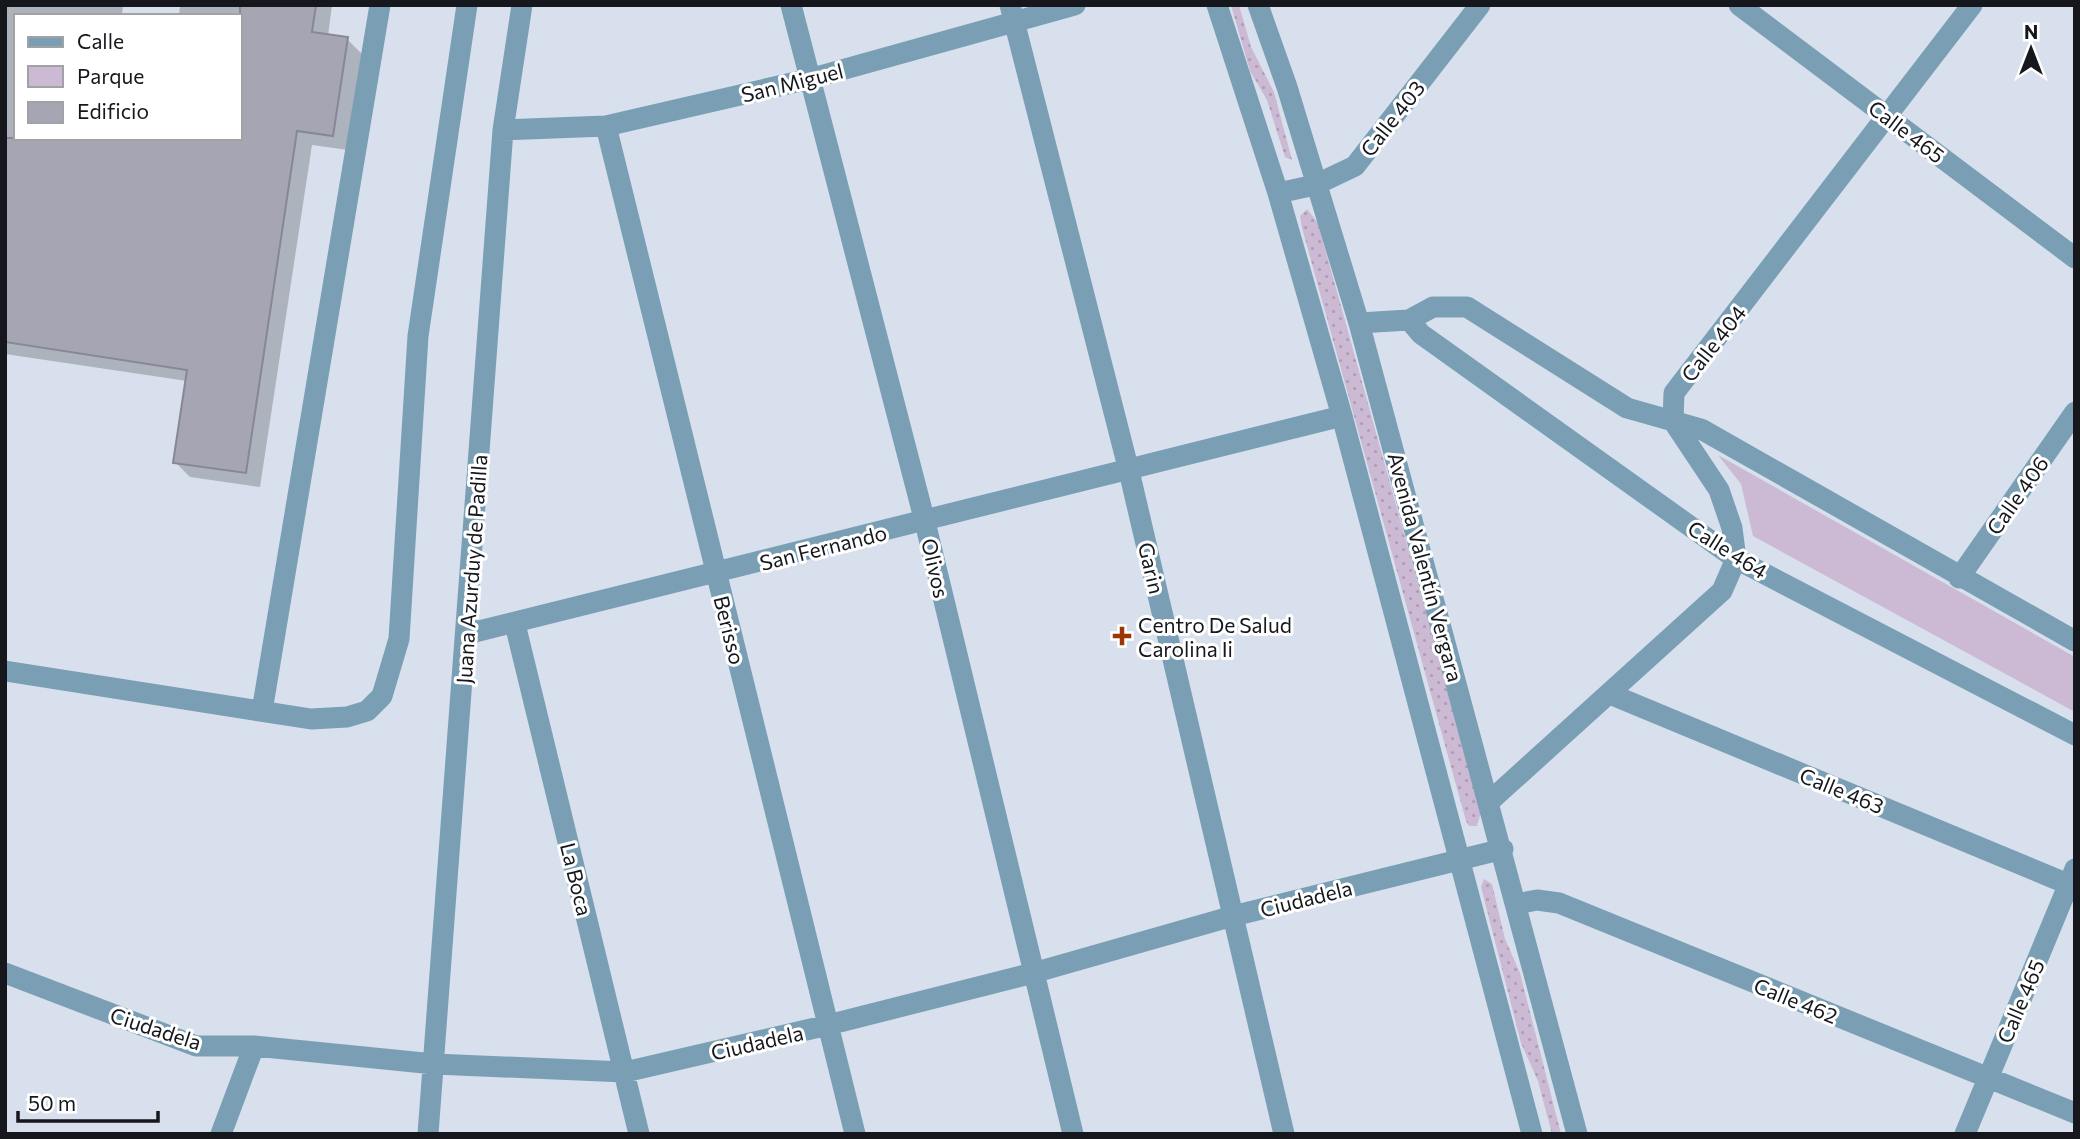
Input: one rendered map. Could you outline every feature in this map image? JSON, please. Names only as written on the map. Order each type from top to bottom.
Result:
[{"type":"street","points":[[262,711],[380,5]]},
{"type":"street","points":[[5,671],[311,719],[347,717],[367,711],[382,696],[399,639],[418,336],[467,5]]},
{"type":"street","name":"Juana Azurduy de Padilla","points":[[428,1134],[503,130],[522,5]]},
{"type":"street","name":"Olivos","points":[[791,5],[925,522],[1073,1134]]},
{"type":"street","name":"San Miguel","points":[[503,130],[606,126],[809,79],[1013,14],[1075,5]]},
{"type":"street","name":"Avenida Valentín Vergara","points":[[1217,5],[1278,193],[1342,416],[1462,861],[1532,1134]]},
{"type":"street","name":"Avenida Valentín Vergara","points":[[1258,5],[1287,87],[1359,323],[1503,849],[1577,1134]]},
{"type":"street","name":"Calle 403","points":[[1278,193],[1315,185],[1346,172],[1359,161],[1480,5]]},
{"type":"street","name":"Calle 465","points":[[1739,5],[2075,258]]},
{"type":"street","name":"Calle 404","points":[[1672,421],[1674,393],[1972,5]]},
{"type":"street","name":"Garin","points":[[1013,14],[1129,471],[1284,1134]]},
{"type":"street","name":"Berisso","points":[[606,126],[855,1134]]},
{"type":"street","points":[[1359,323],[1409,320],[1433,307],[1467,307],[1628,408],[1701,429],[1959,578],[2075,641]]},
{"type":"street","name":"Calle 464","points":[[1409,320],[1421,334],[1736,559],[2075,735]]},
{"type":"street","name":"Calle 406","points":[[1959,578],[2075,412]]},
{"type":"street","name":"San Fernando","points":[[467,634],[1342,416]]},
{"type":"street","points":[[1490,802],[1721,591],[1736,559],[1732,528],[1719,490],[1672,421]]},
{"type":"street","name":"La Boca","points":[[515,624],[639,1134]]},
{"type":"street","name":"Calle 463","points":[[1610,694],[2073,880]]},
{"type":"street","name":"Ciudadela","points":[[5,973],[196,1046],[254,1046],[434,1063],[625,1072],[828,1025],[1033,973],[1233,916],[1503,849]]},
{"type":"street","name":"Calle 465","points":[[1965,1134],[2073,880]]},
{"type":"street","name":"Calle 462","points":[[1516,904],[1537,900],[1559,903],[2075,1113]]},
{"type":"street","points":[[222,1134],[254,1046]]},
{"type":"green space","points":[[1231,5],[1239,5],[1251,47],[1274,92],[1292,160],[1285,157],[1267,100],[1250,71]]},
{"type":"green space","points":[[1307,209],[1318,223],[1481,812],[1477,826],[1469,826],[1466,821],[1302,228],[1300,216]]},
{"type":"green space","points":[[1718,455],[2075,657],[2075,712],[1753,536],[1741,484]]},
{"type":"green space","points":[[1484,879],[1492,884],[1505,939],[1520,973],[1561,1134],[1552,1134],[1538,1081],[1521,1043],[1481,887]]},
{"type":"building","points":[[240,5],[316,5],[312,32],[348,37],[333,136],[297,131],[246,473],[173,463],[187,370],[5,342],[5,138],[242,140]]},
{"type":"place","name":"Centro De Salud Carolina Ii","points":[[1122,636]]}]
